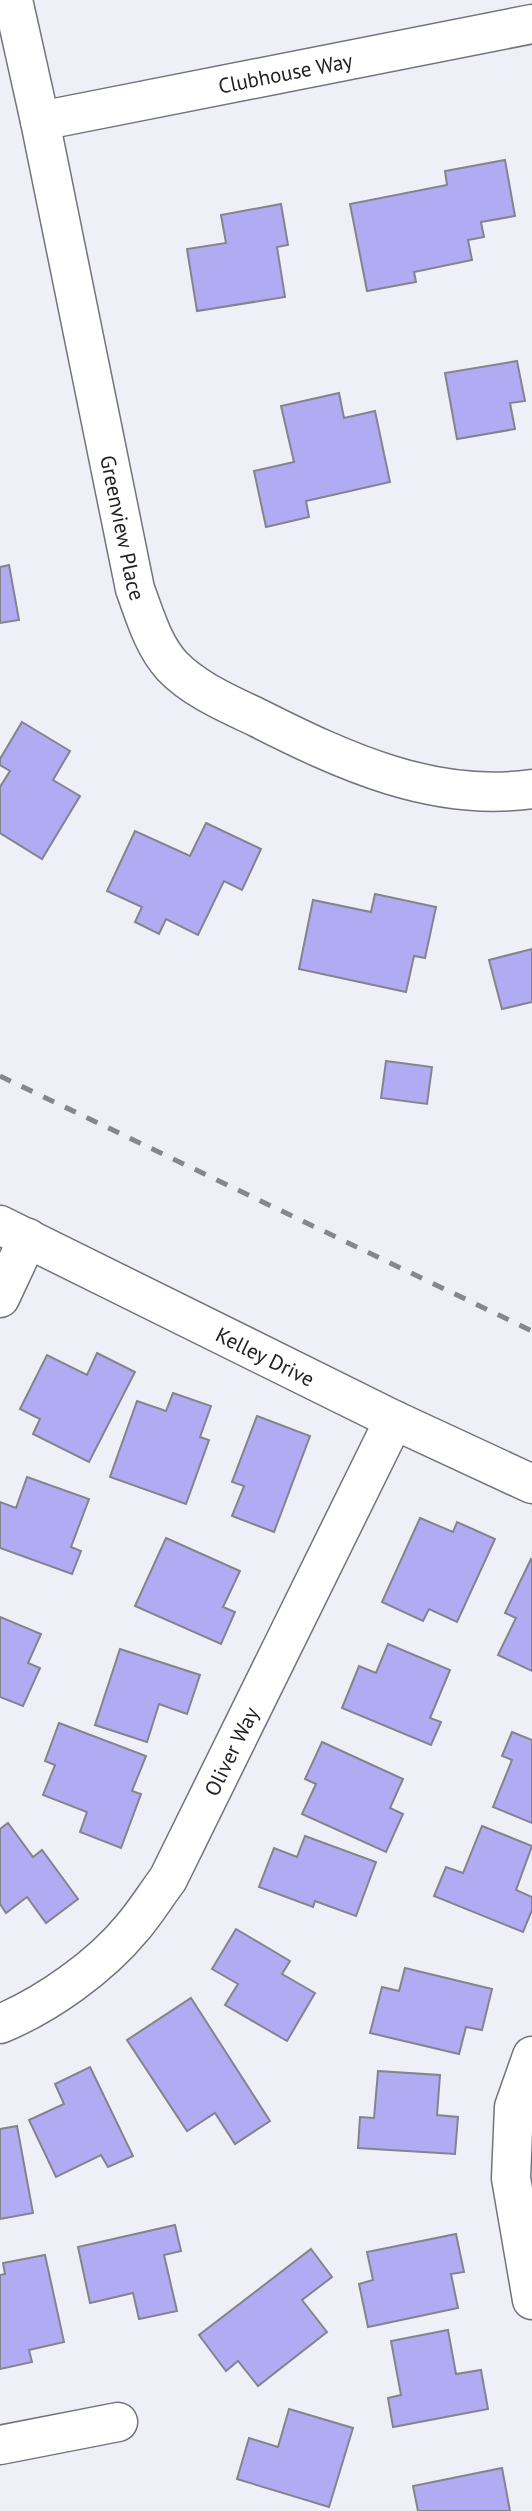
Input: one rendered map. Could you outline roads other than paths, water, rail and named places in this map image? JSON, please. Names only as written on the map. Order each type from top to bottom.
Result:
[{"type":"street","name":"Greenview Place","points":[[13,0],[135,589],[150,633],[172,666],[206,692],[318,748],[396,777],[456,791],[532,789]]},
{"type":"street","name":"Clubhouse Way","points":[[40,121],[532,24]]},
{"type":"street","points":[[0,1298],[14,1231]]},
{"type":"street","name":"Kelley Drive","points":[[14,1231],[394,1420],[532,1484]]},
{"type":"street","name":"Oliver Way","points":[[0,2024],[29,2012],[79,1978],[131,1929],[168,1879],[394,1420]]},
{"type":"street","points":[[532,2056],[514,2107],[511,2178],[532,2300]]},
{"type":"street","points":[[0,2445],[118,2422]]},
{"type":"railway","points":[[0,1076],[532,1331]]}]
